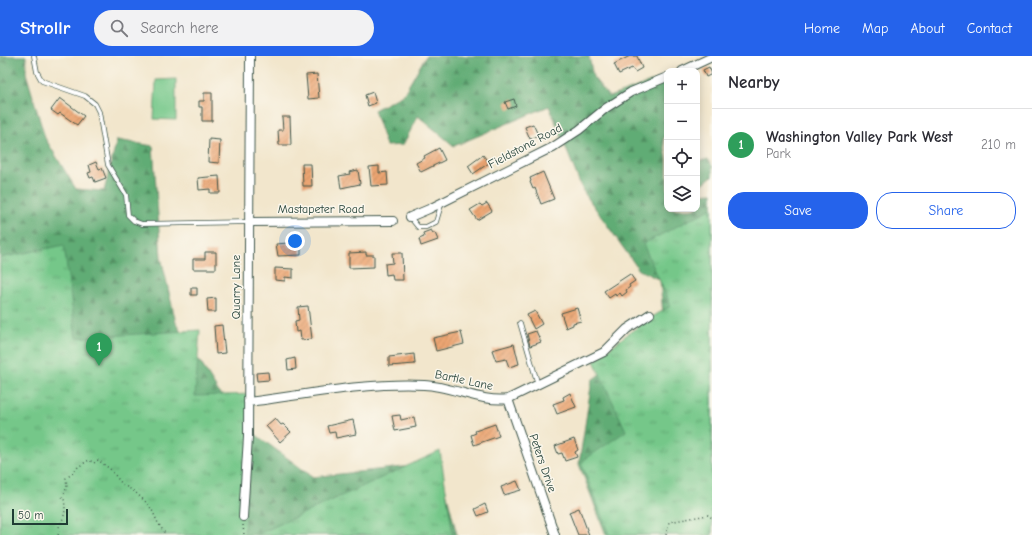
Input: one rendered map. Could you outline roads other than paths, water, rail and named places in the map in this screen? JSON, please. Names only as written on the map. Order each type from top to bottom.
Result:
[{"type":"street","name":"Quarry Lane","points":[[242,517],[248,437],[250,56]]},
{"type":"street","points":[[688,68],[712,57]]},
{"type":"street","name":"Fieldstone Road","points":[[410,217],[553,147],[579,130],[606,108],[631,92],[664,78]]},
{"type":"street","name":"Mastapeter Road","points":[[249,222],[393,221]]},
{"type":"street","name":"Bartle Lane","points":[[248,402],[344,388],[424,385],[444,387],[490,399],[508,399],[538,386],[604,352],[627,329],[650,314]]},
{"type":"street","name":"Peters Drive","points":[[508,399],[555,535]]},
{"type":"lane","points":[[34,56],[37,72],[42,81],[85,96],[95,104],[99,112],[108,165],[126,195],[128,215],[134,221],[142,224],[249,222]]},
{"type":"lane","points":[[410,217],[418,227],[426,227],[436,222],[441,202]]},
{"type":"lane","points":[[520,323],[538,386]]},
{"type":"place","name":"Washington Valley Park West","points":[[99,366]]}]
